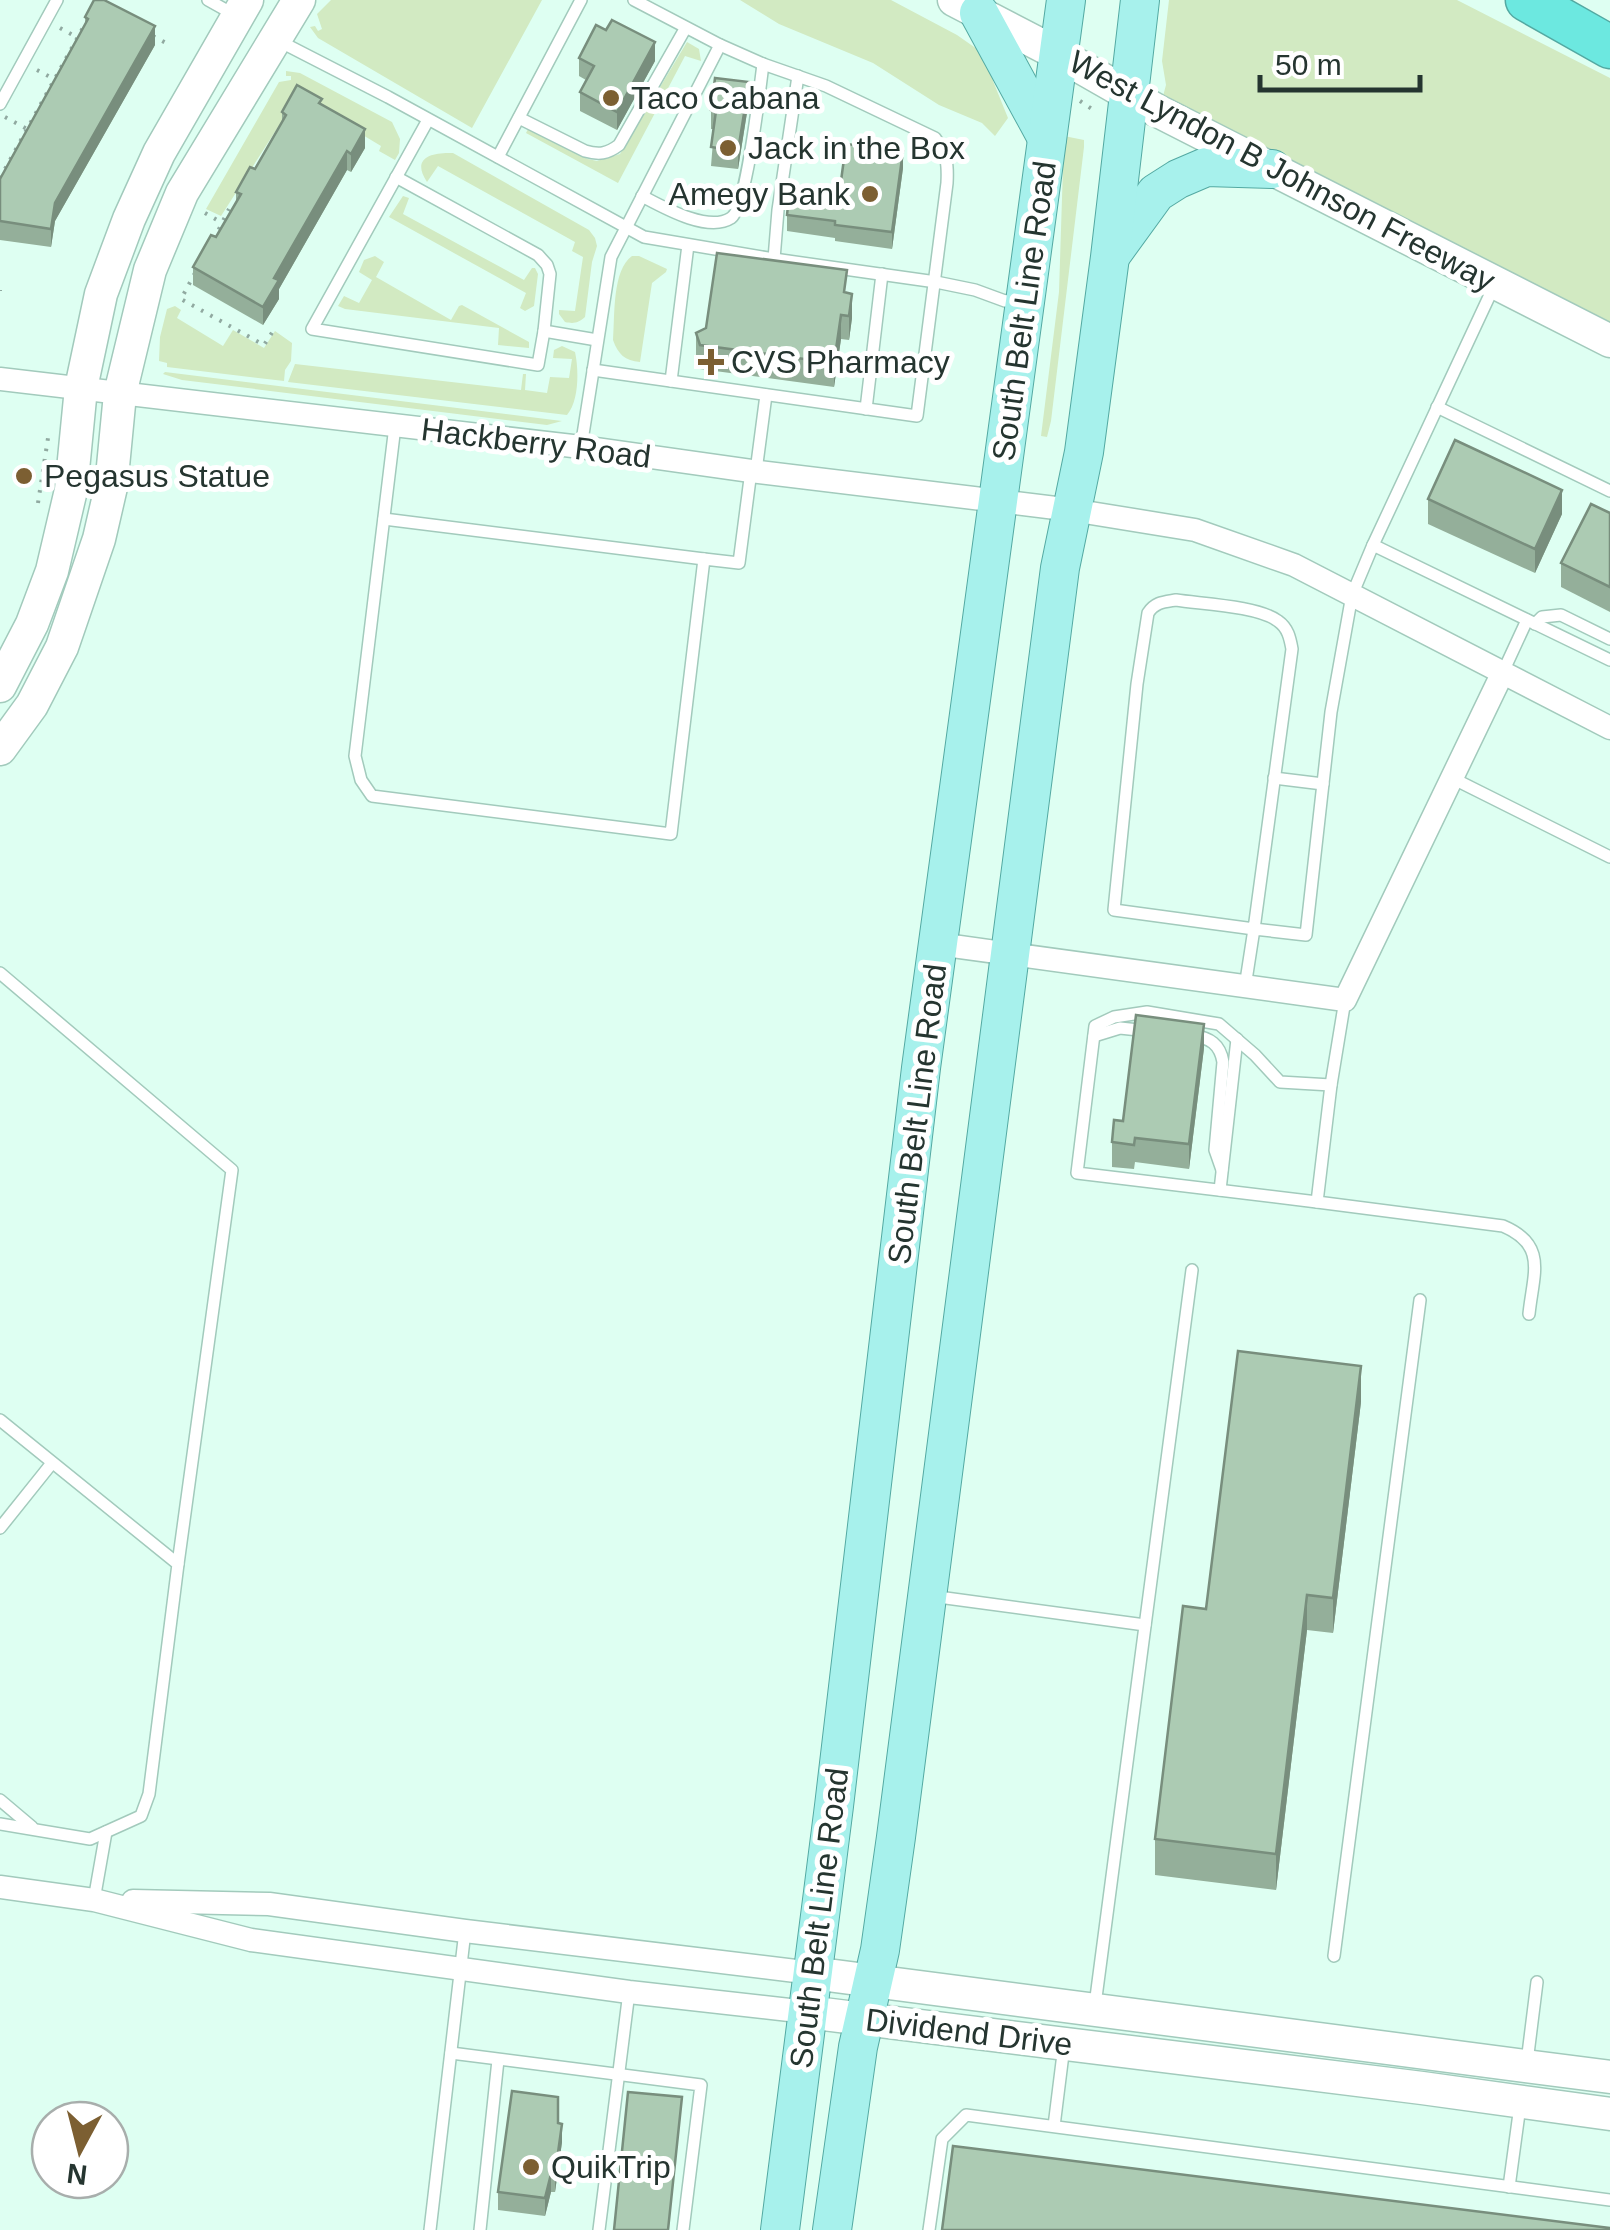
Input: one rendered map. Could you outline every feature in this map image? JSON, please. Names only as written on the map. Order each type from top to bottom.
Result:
[{"type":"highway","points":[[1527,0],[1610,47]]},
{"type":"main road","name":"South Belt Line Road","points":[[780,2230],[921,1068],[1066,0]]},
{"type":"main road","name":"South Belt Line Road","points":[[832,2230],[858,2047],[880,1950],[896,1837],[1060,568],[1084,452],[1140,0]]},
{"type":"main road","points":[[967,7],[1047,138]]},
{"type":"main road","points":[[1110,257],[1156,193],[1178,179],[1206,167],[1272,169]]},
{"type":"street","points":[[0,749],[32,705],[62,647],[100,539],[111,486],[120,394],[150,270],[168,224],[182,193],[299,0]]},
{"type":"street","name":"West Lyndon B Johnson Freeway","points":[[967,7],[1129,95],[1610,342]]},
{"type":"street","points":[[0,686],[32,624],[52,571],[71,490],[81,388],[101,294],[128,219],[159,152],[242,8],[276,40]]},
{"type":"street","name":"Hackberry Road","points":[[0,379],[582,447],[1072,510],[1195,530],[1294,565],[1610,728]]},
{"type":"street","points":[[938,944],[1346,1000],[1503,672]]},
{"type":"street","name":"Dividend Drive","points":[[0,1886],[94,1900],[250,1940],[629,1992],[1610,2114]]},
{"type":"street","name":"Dividend Drive","points":[[94,1900],[269,1904],[1610,2077]]},
{"type":"street","points":[[1521,2102],[1526,2066]]},
{"type":"lane","points":[[0,104],[57,0]]},
{"type":"lane","points":[[208,0],[242,8]]},
{"type":"lane","points":[[498,157],[581,0]]},
{"type":"lane","points":[[593,370],[918,416],[936,282],[948,163],[936,138],[826,86],[720,46],[634,0]]},
{"type":"lane","points":[[519,118],[595,154],[612,151],[684,29]]},
{"type":"lane","points":[[276,40],[654,240],[936,282],[975,290],[1004,302],[1025,298]]},
{"type":"lane","points":[[582,447],[611,257],[720,46]]},
{"type":"lane","points":[[642,196],[696,220],[718,222],[736,214],[743,194],[764,64]]},
{"type":"lane","points":[[774,259],[798,76]]},
{"type":"lane","points":[[396,177],[538,256],[547,265],[550,274],[538,365],[312,328],[396,177],[428,120]]},
{"type":"lane","points":[[671,381],[688,245]]},
{"type":"lane","points":[[866,409],[882,274]]},
{"type":"lane","points":[[1245,987],[1254,929],[1292,649],[1287,630],[1278,620],[1260,612],[1176,600],[1158,603],[1148,613],[1136,684],[1114,910],[1254,929],[1306,935],[1334,693],[1352,595],[1496,283]]},
{"type":"lane","points":[[544,331],[597,340]]},
{"type":"lane","points":[[384,520],[739,563],[766,394]]},
{"type":"lane","points":[[1438,407],[1610,491]]},
{"type":"lane","points":[[395,426],[355,756],[361,780],[372,796],[671,834],[704,559]]},
{"type":"lane","points":[[1372,545],[1610,660]]},
{"type":"lane","points":[[1503,672],[1531,622],[1542,616],[1560,615],[1610,640]]},
{"type":"lane","points":[[1274,778],[1322,784]]},
{"type":"lane","points":[[1452,778],[1610,857]]},
{"type":"lane","points":[[0,973],[232,1170],[150,1794],[141,1816],[90,1839],[0,1824]]},
{"type":"lane","points":[[1318,1202],[1331,1084],[1346,1000]]},
{"type":"lane","points":[[1331,1084],[1280,1082],[1219,1024],[1147,1012],[1114,1017],[1095,1026],[1077,1173],[1503,1226],[1523,1234],[1535,1255],[1530,1314]]},
{"type":"lane","points":[[1094,1036],[1120,1028],[1158,1032]]},
{"type":"lane","points":[[1178,1034],[1214,1041],[1221,1051],[1224,1062],[1216,1150],[1222,1170]]},
{"type":"lane","points":[[1220,1190],[1238,1039]]},
{"type":"lane","points":[[1094,2010],[1192,1270]]},
{"type":"lane","points":[[1334,1956],[1420,1300]]},
{"type":"lane","points":[[0,1420],[178,1564]]},
{"type":"lane","points":[[0,1528],[52,1463]]},
{"type":"lane","points":[[926,1595],[1145,1625]]},
{"type":"lane","points":[[0,1800],[36,1830]]},
{"type":"lane","points":[[94,1900],[106,1832]]},
{"type":"lane","points":[[430,2230],[466,1931]]},
{"type":"lane","points":[[1526,2066],[1537,1982]]},
{"type":"lane","points":[[599,2230],[629,1992]]},
{"type":"lane","points":[[1054,2126],[1064,2044]]},
{"type":"lane","points":[[451,2054],[700,2085],[684,2230]]},
{"type":"lane","points":[[480,2230],[498,2060]]},
{"type":"lane","points":[[1510,2186],[1521,2102]]},
{"type":"lane","points":[[929,2230],[942,2138],[966,2114],[1610,2200]]},
{"type":"path","points":[[0,178],[87,22]]},
{"type":"path","points":[[154,36],[168,44]]},
{"type":"path","points":[[0,115],[27,129]]},
{"type":"path","points":[[214,238],[229,210]]},
{"type":"path","points":[[202,211],[222,223]]},
{"type":"path","points":[[198,269],[181,299],[264,346],[275,328]]},
{"type":"path","points":[[37,510],[49,433]]},
{"type":"green space","points":[[331,0],[542,0],[472,128],[318,38],[310,27],[322,29],[317,14]]},
{"type":"green space","points":[[740,0],[891,0],[977,49],[998,71],[993,81],[1008,118],[995,136],[982,123],[939,105],[873,63],[779,24]]},
{"type":"green space","points":[[1169,0],[1457,0],[1610,78],[1610,322],[1163,96],[1166,85],[1162,61]]},
{"type":"green space","points":[[687,42],[699,49],[701,61],[685,56],[618,183],[526,133],[528,129],[588,159],[597,161],[620,154]]},
{"type":"green space","points":[[286,71],[300,73],[392,122],[400,139],[395,160],[379,151],[381,146],[298,96],[221,216],[206,209],[279,82],[291,80]]},
{"type":"green space","points":[[1064,136],[1084,140],[1084,147],[1047,437],[1041,436],[1059,292]]},
{"type":"green space","points":[[453,153],[589,230],[597,246],[585,317],[565,322],[559,314],[559,310],[575,311],[583,257],[572,251],[575,242],[438,166],[427,182],[422,162],[437,154]]},
{"type":"green space","points":[[403,196],[409,198],[403,214],[524,280],[535,268],[538,274],[534,306],[525,311],[520,308],[526,293],[389,217]]},
{"type":"green space","points":[[375,256],[384,262],[376,277],[451,320],[462,305],[529,342],[529,348],[498,345],[499,328],[338,306],[344,296],[359,303],[372,280],[359,272],[364,260]]},
{"type":"green space","points":[[632,256],[667,269],[652,283],[640,362],[623,356],[613,340],[618,282]]},
{"type":"green space","points":[[175,306],[181,310],[177,318],[223,346],[233,330],[264,348],[275,331],[292,343],[284,381],[167,367],[167,363],[159,361],[160,337],[167,309]]},
{"type":"green space","points":[[562,346],[575,352],[577,367],[576,394],[567,415],[288,382],[295,364],[521,390],[526,374],[525,390],[547,393],[550,377],[569,378],[572,359],[553,358],[554,350]]},
{"type":"green space","points":[[165,372],[562,421],[547,425],[182,380]]},
{"type":"building","points":[[94,0],[104,0],[155,26],[55,203],[51,229],[0,221],[0,179],[88,19],[85,17]]},
{"type":"building","name":"Taco Cabana","points":[[612,20],[655,42],[617,112],[580,92],[594,66],[579,58],[596,25],[606,30]]},
{"type":"building","name":"Jack in the Box","points":[[715,78],[749,82],[738,151],[711,147]]},
{"type":"building","points":[[297,85],[322,99],[319,103],[365,129],[351,154],[347,151],[274,278],[279,280],[263,307],[193,267],[241,194],[236,192],[250,167],[255,169],[286,115],[282,112]]},
{"type":"building","name":"Amegy Bank","points":[[846,144],[903,151],[892,232],[787,215],[789,196],[838,203]]},
{"type":"building","name":"CVS Pharmacy","points":[[717,253],[847,270],[844,292],[852,294],[849,316],[841,315],[834,363],[700,345],[696,333],[706,328]]},
{"type":"building","points":[[1455,440],[1562,490],[1535,549],[1428,499]]},
{"type":"building","points":[[1591,504],[1610,513],[1610,587],[1561,563]]},
{"type":"building","points":[[1136,1015],[1204,1024],[1189,1144],[1135,1138],[1134,1145],[1112,1142],[1114,1120],[1123,1121]]},
{"type":"building","points":[[1238,1351],[1361,1366],[1333,1598],[1307,1595],[1276,1854],[1155,1839],[1183,1606],[1206,1609]]},
{"type":"building","name":"QuikTrip","points":[[512,2091],[558,2097],[558,2123],[562,2124],[555,2174],[551,2174],[545,2198],[498,2192]]},
{"type":"building","name":"QuikTrip","points":[[628,2092],[682,2097],[668,2230],[614,2230]]},
{"type":"building","points":[[953,2146],[1610,2228],[1610,2230],[942,2230]]},
{"type":"place","name":"Taco Cabana","points":[[611,98]]},
{"type":"place","name":"Jack in the Box","points":[[728,148]]},
{"type":"place","name":"Amegy Bank","points":[[870,194]]},
{"type":"place","name":"CVS Pharmacy","points":[[711,362]]},
{"type":"place","name":"Pegasus Statue","points":[[24,476]]},
{"type":"place","name":"QuikTrip","points":[[531,2167]]}]
